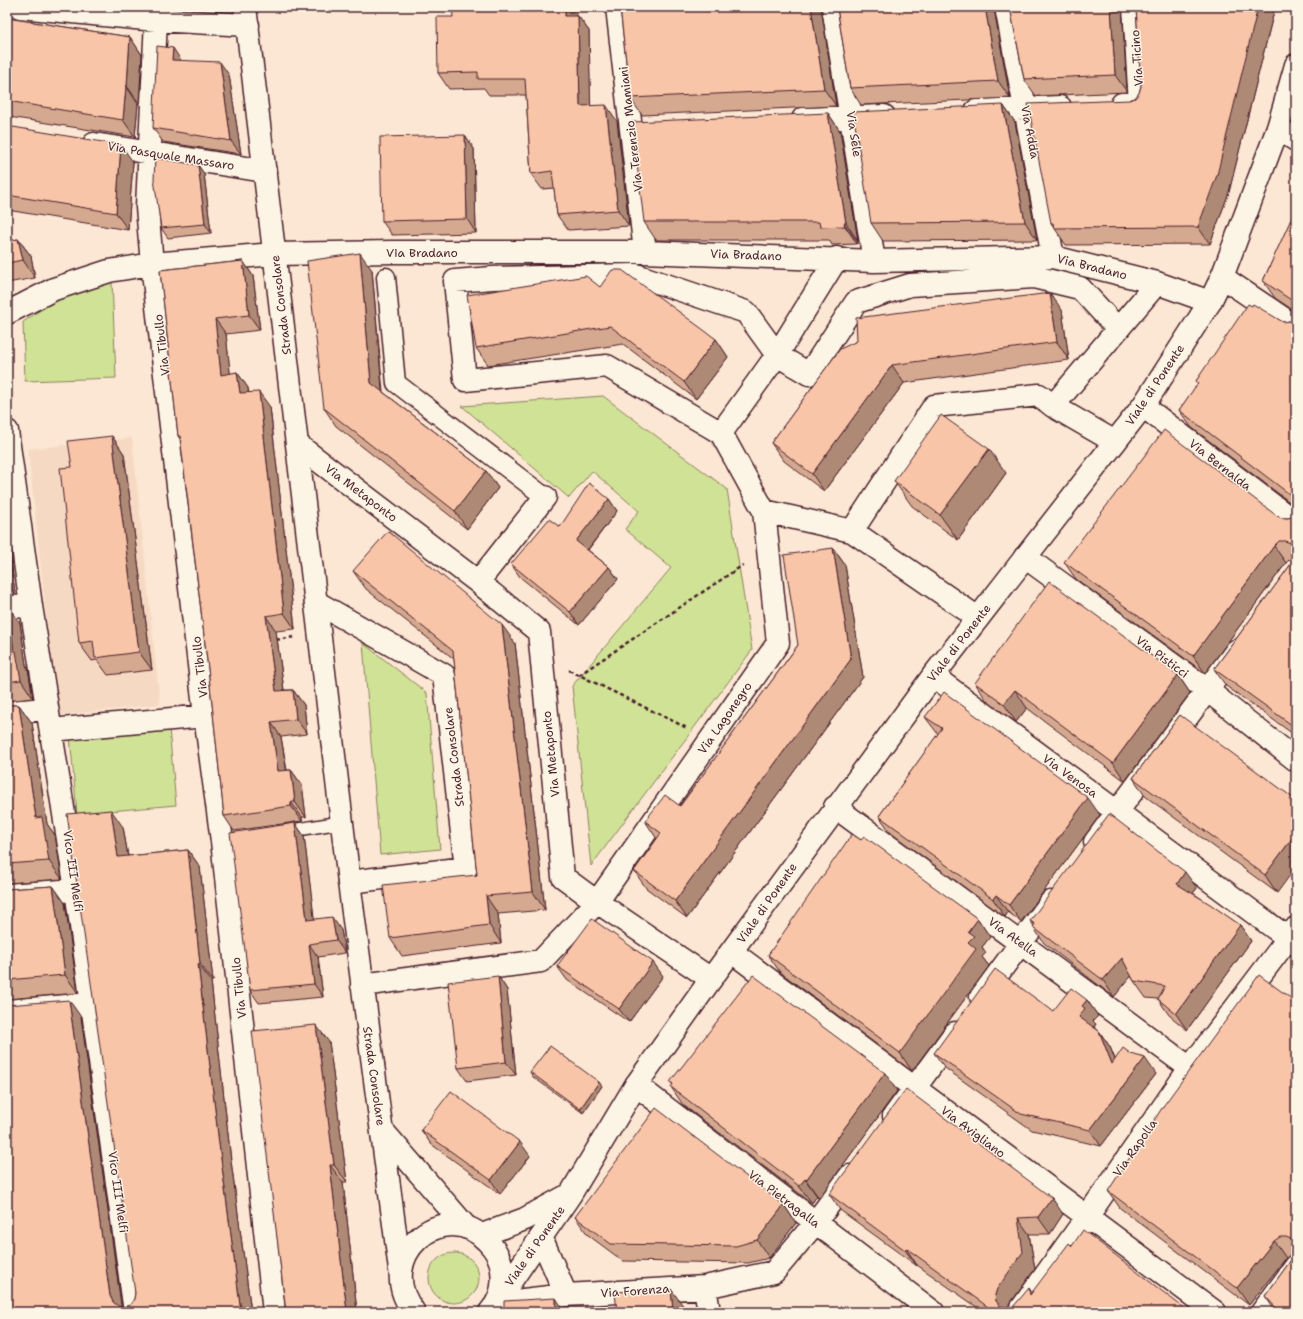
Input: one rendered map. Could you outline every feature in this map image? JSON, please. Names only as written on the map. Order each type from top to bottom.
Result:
[{"type":"street","points":[[20,7],[156,20],[247,16]]},
{"type":"street","name":"Via Terenzio Mamiani","points":[[617,7],[645,252]]},
{"type":"street","name":"Via Sele","points":[[833,7],[874,261]]},
{"type":"street","name":"Via Adda","points":[[1006,7],[1053,257]]},
{"type":"street","name":"Via Ticino","points":[[1102,105],[1140,104],[1134,7]]},
{"type":"street","name":"Strada Consolare","points":[[247,16],[349,882],[400,1270]]},
{"type":"street","name":"Via Tibullo","points":[[156,20],[148,153],[147,207],[152,264],[205,716],[230,840],[274,1312]]},
{"type":"street","name":"Viale di Ponente","points":[[495,1304],[570,1195],[636,1085],[835,807],[933,676],[1144,406],[1210,302],[1222,277],[1278,128],[1296,64]]},
{"type":"street","points":[[954,112],[1079,106]]},
{"type":"street","points":[[780,120],[906,114]]},
{"type":"street","points":[[630,128],[654,126]]},
{"type":"street","points":[[1278,128],[1296,140]]},
{"type":"street","name":"Via Pasquale Massaro","points":[[78,141],[265,171]]},
{"type":"street","name":"Via Bradano","points":[[7,313],[54,288],[109,271],[152,264],[275,254],[645,252],[837,258],[874,261],[1053,257],[1157,283],[1210,302]]},
{"type":"street","points":[[489,253],[492,278]]},
{"type":"street","points":[[721,433],[777,355],[837,258]]},
{"type":"street","points":[[978,618],[852,531],[764,511],[721,433],[607,366],[465,380],[455,281],[492,278],[636,275],[746,312],[777,355],[809,374],[856,302],[910,285],[1034,277],[1080,288],[1117,328]]},
{"type":"street","points":[[386,277],[396,383],[545,497],[478,582]]},
{"type":"street","points":[[1222,277],[1296,327]]},
{"type":"street","points":[[1052,406],[1117,328],[1157,283]]},
{"type":"street","points":[[852,531],[934,406],[1039,395],[1052,406],[1115,442]]},
{"type":"street","name":"Via Bernalda","points":[[1144,406],[1296,523]]},
{"type":"street","name":"Vico III Melfi","points":[[7,431],[12,501],[31,606],[76,890],[135,1312]]},
{"type":"street","name":"Via Metaponto","points":[[298,445],[478,582],[539,632],[563,877],[597,902],[711,979]]},
{"type":"street","name":"Via Lagonegro","points":[[597,902],[778,643],[764,511]]},
{"type":"street","name":"Via Pisticci","points":[[1025,557],[1207,690],[1296,760]]},
{"type":"street","name":"Strada Consolare","points":[[316,602],[444,675],[466,868],[349,882]]},
{"type":"street","points":[[7,607],[31,606]]},
{"type":"street","points":[[1086,855],[1249,633]]},
{"type":"street","name":"Via Venosa","points":[[933,676],[1207,877],[1293,936]]},
{"type":"street","points":[[7,712],[49,720],[205,716]]},
{"type":"street","name":"Via Atella","points":[[835,807],[1190,1068]]},
{"type":"street","points":[[882,1133],[1062,887]]},
{"type":"street","points":[[7,895],[76,890]]},
{"type":"street","points":[[362,985],[541,961],[597,902]]},
{"type":"street","name":"Via Rapolla","points":[[1019,1312],[1088,1217],[1190,1068],[1253,985],[1293,936]]},
{"type":"street","name":"Via Avigliano","points":[[732,952],[1215,1312]]},
{"type":"street","points":[[7,1011],[91,1004]]},
{"type":"street","name":"Via Pietragalla","points":[[636,1085],[816,1222],[927,1311]]},
{"type":"street","points":[[382,1130],[474,1231]]},
{"type":"street","name":"Via Forenza","points":[[495,1304],[580,1300],[705,1287],[774,1272],[816,1222],[863,1158]]},
{"type":"street","name":"Viale di Ponente","points":[[409,1309],[401,1288],[400,1270],[406,1253],[416,1239],[431,1229],[448,1225],[474,1231],[525,1219],[570,1195]]},
{"type":"street","name":"Viale di Ponente","points":[[474,1231],[494,1248],[502,1264],[504,1280],[495,1304]]},
{"type":"street","points":[[541,1237],[580,1300]]},
{"type":"street","points":[[1262,1312],[1296,1266]]},
{"type":"street","points":[[705,1287],[709,1312]]},
{"type":"lane","points":[[267,834],[343,822]]},
{"type":"path","points":[[579,675],[768,549]]},
{"type":"path","points":[[274,640],[320,633]]},
{"type":"path","points":[[541,656],[710,740]]},
{"type":"shaded area","points":[[132,438],[160,704],[57,716],[28,449]]},
{"type":"green space","points":[[112,282],[116,378],[25,381],[23,322],[57,299]]},
{"type":"green space","points":[[603,396],[727,489],[752,650],[591,866],[572,686],[671,568],[625,529],[639,511],[592,471],[569,498],[462,406]]},
{"type":"green space","points":[[363,643],[427,693],[440,849],[380,855]]},
{"type":"green space","points":[[169,728],[176,805],[77,814],[70,736]]},
{"type":"green space","points":[[454,1253],[463,1255],[472,1260],[477,1269],[479,1278],[477,1287],[472,1296],[463,1301],[454,1303],[445,1301],[436,1296],[431,1287],[429,1278],[431,1269],[436,1260],[445,1255]]},
{"type":"building","points":[[452,7],[565,7],[565,16],[578,16],[580,106],[606,105],[618,210],[557,215],[552,171],[531,174],[525,79],[478,79],[478,72],[438,73],[437,17],[453,17]]},
{"type":"building","points":[[620,7],[811,7],[824,89],[630,98]]},
{"type":"building","points":[[837,7],[985,7],[998,81],[850,88]]},
{"type":"building","points":[[1010,7],[1111,7],[1115,75],[1024,79]]},
{"type":"building","points":[[1136,7],[1258,7],[1217,175],[1198,227],[1054,228],[1053,223],[1051,223],[1028,104],[1129,100],[1135,98],[1139,93],[1141,86]]},
{"type":"building","points":[[7,18],[130,37],[123,120],[7,101]]},
{"type":"building","points":[[157,46],[173,48],[172,60],[220,62],[231,141],[153,128]]},
{"type":"building","points":[[1003,105],[1025,222],[871,223],[853,112]]},
{"type":"building","points":[[828,113],[846,223],[844,223],[845,226],[820,227],[819,222],[644,222],[632,122]]},
{"type":"building","points":[[7,126],[121,145],[116,213],[7,195]]},
{"type":"building","points":[[465,135],[467,219],[382,221],[380,137]]},
{"type":"building","points":[[155,158],[198,165],[205,224],[161,228],[154,179]]},
{"type":"building","points":[[1296,195],[1296,208],[1293,206]]},
{"type":"building","points":[[1296,208],[1296,308],[1295,304],[1291,300],[1263,281]]},
{"type":"building","points":[[18,239],[23,260],[7,263],[7,241]]},
{"type":"building","points":[[360,253],[371,383],[486,471],[455,511],[324,408],[307,261]]},
{"type":"building","points":[[243,261],[249,315],[215,319],[221,375],[237,372],[240,393],[259,392],[284,613],[266,616],[276,691],[293,690],[296,719],[271,722],[278,771],[291,770],[295,802],[291,802],[291,806],[224,816],[180,436],[178,436],[160,270]]},
{"type":"building","points":[[612,270],[622,270],[716,339],[684,382],[610,326],[476,348],[467,295],[586,276],[600,287]]},
{"type":"building","points":[[1050,293],[1057,342],[892,365],[812,474],[771,443],[840,349],[857,341],[856,318]]},
{"type":"building","points":[[1248,304],[1252,306],[1253,304],[1283,322],[1290,321],[1295,317],[1296,312],[1296,502],[1292,496],[1179,410],[1198,383],[1196,381]]},
{"type":"building","points":[[941,415],[989,449],[940,515],[894,481]]},
{"type":"building","points":[[1164,430],[1277,516],[1289,518],[1296,509],[1296,548],[1291,543],[1285,541],[1279,541],[1274,546],[1193,656],[1064,562]]},
{"type":"building","points":[[112,436],[139,652],[95,658],[93,641],[79,643],[60,468],[72,467],[68,441]]},
{"type":"building","points":[[589,483],[609,499],[576,541],[609,567],[570,612],[511,564],[549,519],[560,527]]},
{"type":"building","points":[[388,531],[502,625],[533,892],[486,896],[489,925],[390,938],[383,885],[477,875],[453,651],[353,571]]},
{"type":"building","points":[[833,548],[851,659],[675,901],[634,871],[661,833],[645,821],[665,795],[680,806],[798,645],[784,555]]},
{"type":"building","points":[[1296,556],[1296,728],[1214,669]]},
{"type":"building","points":[[1049,581],[1178,675],[1113,763],[1015,690],[1004,704],[975,683]]},
{"type":"building","points":[[7,606],[14,651],[16,651],[21,680],[7,682]]},
{"type":"building","points":[[944,692],[1088,798],[1009,905],[996,895],[993,899],[879,816],[942,728],[925,717]]},
{"type":"building","points":[[7,705],[19,705],[36,818],[42,817],[49,861],[7,864]]},
{"type":"building","points":[[1180,715],[1296,800],[1296,833],[1265,875],[1133,778]]},
{"type":"building","points":[[111,810],[118,857],[188,850],[200,964],[198,964],[219,1144],[241,1312],[7,1312],[7,1005],[69,1000],[110,1296],[113,1302],[118,1306],[124,1307],[130,1305],[134,1299],[135,1293],[67,814]]},
{"type":"building","points":[[1109,814],[1185,872],[1177,884],[1210,904],[1240,925],[1176,1014],[1158,999],[1165,986],[1134,981],[1122,958],[1103,980],[1033,927],[1035,924],[1030,921]]},
{"type":"building","points":[[295,823],[307,920],[332,917],[336,940],[309,944],[314,984],[250,990],[230,833]]},
{"type":"building","points":[[852,834],[861,840],[864,836],[978,919],[968,932],[974,936],[968,942],[976,949],[900,1053],[768,955]]},
{"type":"building","points":[[53,886],[65,975],[7,980],[7,889]]},
{"type":"building","points":[[592,919],[653,962],[619,1009],[557,966]]},
{"type":"building","points":[[995,969],[1053,1011],[1071,988],[1087,1000],[1082,1006],[1085,1008],[1079,1017],[1099,1031],[1112,1064],[1123,1048],[1131,1054],[1145,1058],[1090,1130],[1021,1114],[934,1053]]},
{"type":"building","points":[[753,975],[885,1073],[806,1180],[805,1179],[799,1186],[671,1087],[673,1084],[670,1082]]},
{"type":"building","points":[[1259,975],[1296,1002],[1296,1244],[1291,1239],[1286,1237],[1280,1237],[1274,1241],[1237,1288],[1108,1191],[1164,1105]]},
{"type":"building","points":[[498,976],[506,1062],[458,1068],[448,982]]},
{"type":"building","points":[[316,1025],[334,1165],[330,1165],[347,1312],[286,1312],[252,1031]]},
{"type":"building","points":[[550,1046],[599,1082],[580,1109],[530,1072]]},
{"type":"building","points":[[906,1089],[1052,1198],[1038,1217],[1018,1218],[1023,1252],[997,1289],[995,1295],[996,1301],[1000,1306],[1007,1308],[1013,1307],[1029,1288],[1030,1295],[1069,1243],[1072,1246],[1083,1230],[1189,1312],[995,1312],[906,1248],[905,1250],[829,1194]]},
{"type":"building","points":[[451,1091],[520,1142],[491,1180],[421,1130]]},
{"type":"building","points":[[656,1108],[784,1205],[757,1240],[736,1246],[611,1244],[575,1217]]},
{"type":"building","points":[[1296,1252],[1296,1309],[1288,1312],[1280,1312],[1265,1296]]},
{"type":"building","points":[[671,1289],[673,1312],[617,1312],[615,1292]]},
{"type":"building","points":[[556,1298],[556,1312],[504,1312],[504,1301]]}]
